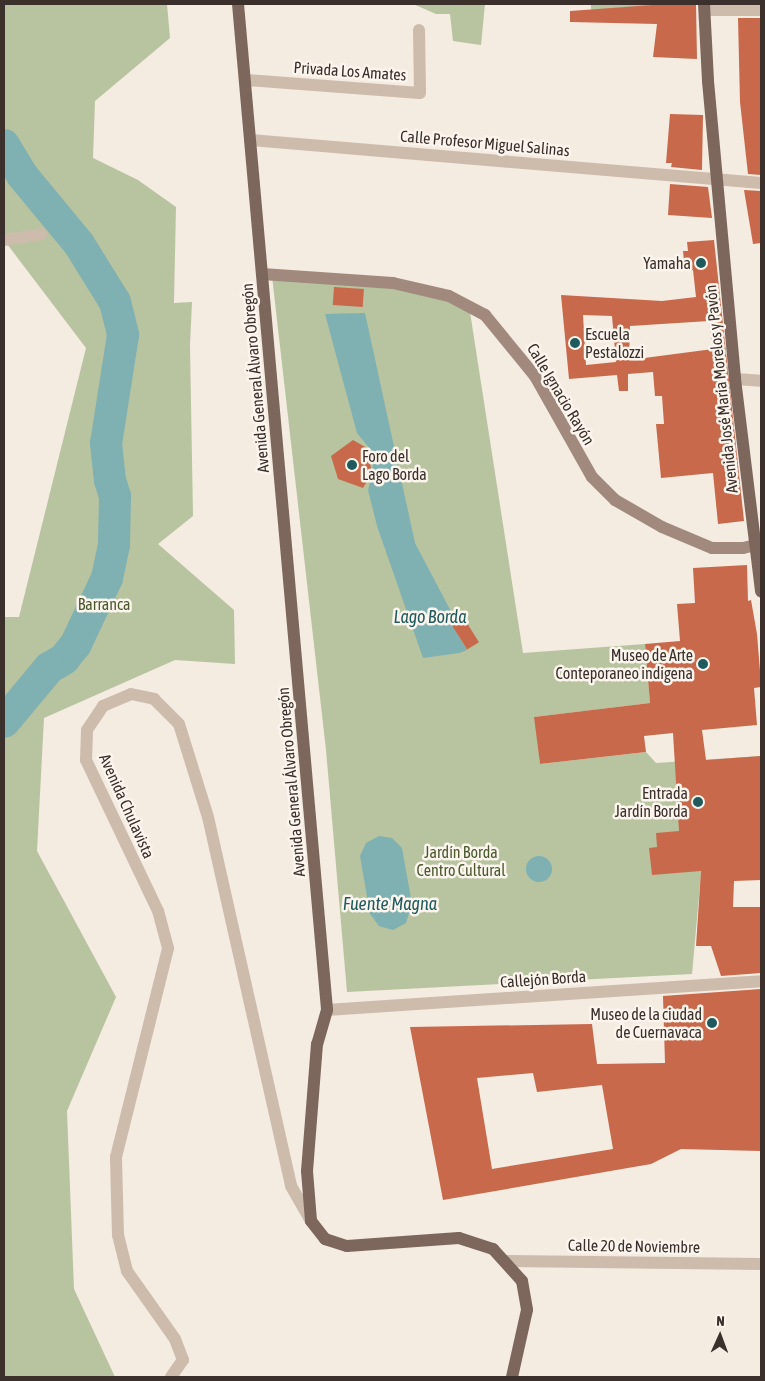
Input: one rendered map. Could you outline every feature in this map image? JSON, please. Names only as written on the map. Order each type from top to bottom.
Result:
[{"type":"main road","name":"Avenida General Álvaro Obregón","points":[[238,4],[327,1010],[317,1044],[307,1161],[311,1221]]},
{"type":"main road","name":"Avenida José María Morelos y Pavón","points":[[704,7],[716,180],[735,379],[759,545],[761,591]]},
{"type":"main road","points":[[311,1221],[325,1239],[347,1246],[459,1238],[494,1249],[507,1261],[522,1281],[527,1310],[512,1377]]},
{"type":"street","points":[[704,7],[761,10]]},
{"type":"street","name":"Privada Los Amates","points":[[246,80],[420,93],[419,30]]},
{"type":"street","name":"Calle Profesor Miguel Salinas","points":[[250,140],[761,183]]},
{"type":"street","points":[[4,240],[42,234]]},
{"type":"street","name":"Calle Ignacio Rayón","points":[[262,274],[326,276],[393,283],[449,296],[485,315],[535,376],[592,477],[615,500],[662,527],[712,548],[759,545]]},
{"type":"street","points":[[735,379],[761,382]]},
{"type":"street","name":"Avenida Chulavista","points":[[171,1377],[183,1360],[175,1339],[127,1271],[120,1244],[116,1156],[168,948],[158,911],[86,760],[87,730],[104,706],[132,694],[154,699],[179,724],[208,817],[291,1186],[311,1221]]},
{"type":"street","name":"Callejón Borda","points":[[327,1010],[761,981]]},
{"type":"street","name":"Calle 20 de Noviembre","points":[[507,1261],[761,1264]]},
{"type":"green space","name":"Barranca","points":[[4,4],[167,4],[170,38],[95,101],[93,158],[138,180],[176,207],[174,303],[192,302],[190,345],[193,516],[158,544],[234,610],[235,664],[175,660],[44,718],[37,851],[116,997],[67,1111],[74,1289],[115,1377],[4,1377],[4,617],[19,617],[86,348],[4,240]]},
{"type":"green space","points":[[413,4],[485,4],[481,45],[453,41],[450,14],[436,14]]},
{"type":"green space","points":[[591,4],[666,4],[666,6],[591,10]]},
{"type":"green space","name":"Jardín Borda Centro Cultural","points":[[272,276],[374,284],[450,300],[470,312],[523,653],[645,644],[650,703],[535,717],[540,764],[646,752],[656,763],[761,756],[761,840],[698,844],[701,874],[692,974],[347,992],[326,750]]},
{"type":"water","name":"Lago Borda","points":[[365,313],[415,543],[455,619],[450,622],[467,650],[459,653],[423,658],[377,526],[368,490],[373,472],[371,450],[357,433],[325,314]]},
{"type":"water","name":"Fuente Magna","points":[[379,836],[392,838],[402,848],[412,904],[406,923],[393,930],[379,926],[370,914],[360,856],[366,843]]},
{"type":"water","points":[[539,856],[549,859],[552,869],[549,879],[539,882],[529,879],[526,869],[529,859]]},
{"type":"building","points":[[666,4],[696,4],[697,59],[653,57],[657,24],[570,22],[570,11]]},
{"type":"building","points":[[738,18],[761,18],[761,175],[748,174],[740,102]]},
{"type":"building","points":[[670,114],[703,115],[702,170],[671,167],[672,163],[666,163]]},
{"type":"building","points":[[670,184],[708,187],[712,218],[668,215]]},
{"type":"building","points":[[744,190],[761,191],[761,243],[753,244]]},
{"type":"building","points":[[714,240],[744,521],[718,524],[713,473],[661,478],[656,424],[664,424],[662,396],[655,396],[653,372],[628,374],[628,391],[619,391],[617,375],[569,379],[561,295],[662,301],[696,297],[693,270],[685,271],[683,251],[688,251],[687,242]],"holes":[[[583,315],[612,316],[616,362],[586,365]],[[709,321],[713,349],[629,360],[630,326]]]},
{"type":"building","points":[[334,287],[364,289],[363,307],[333,305]]},
{"type":"building","name":"Foro del Lago Borda","points":[[353,440],[367,448],[372,473],[363,488],[338,479],[331,456]]},
{"type":"building","points":[[747,565],[748,601],[751,600],[757,634],[761,683],[761,687],[754,688],[757,725],[702,730],[706,760],[761,756],[761,880],[734,881],[733,907],[761,907],[761,973],[721,976],[711,946],[696,946],[701,871],[652,875],[649,848],[657,847],[656,833],[679,831],[673,733],[644,736],[646,752],[540,764],[534,717],[650,703],[645,644],[680,641],[677,604],[695,603],[693,568]]},
{"type":"building","points":[[462,615],[479,642],[467,650],[450,622]]},
{"type":"building","points":[[761,989],[761,1151],[681,1149],[651,1164],[443,1200],[410,1027],[592,1024],[597,1064],[665,1063],[663,996]],"holes":[[[533,1073],[537,1092],[602,1085],[613,1149],[492,1169],[477,1078]]]},
{"type":"waterway","points":[[4,145],[22,175],[79,244],[115,302],[123,335],[106,443],[110,480],[115,496],[114,545],[107,578],[76,644],[64,659],[49,668],[4,722]]},
{"type":"place","name":"Yamaha","points":[[701,263]]},
{"type":"place","name":"Escuela Pestalozzi","points":[[575,343]]},
{"type":"place","name":"Foro del Lago Borda","points":[[352,465]]},
{"type":"place","name":"Museo de Arte Conteporaneo indigena","points":[[703,664]]},
{"type":"place","name":"Entrada Jardín Borda","points":[[698,802]]},
{"type":"place","name":"Museo de la ciudad de Cuernavaca","points":[[712,1023]]}]
